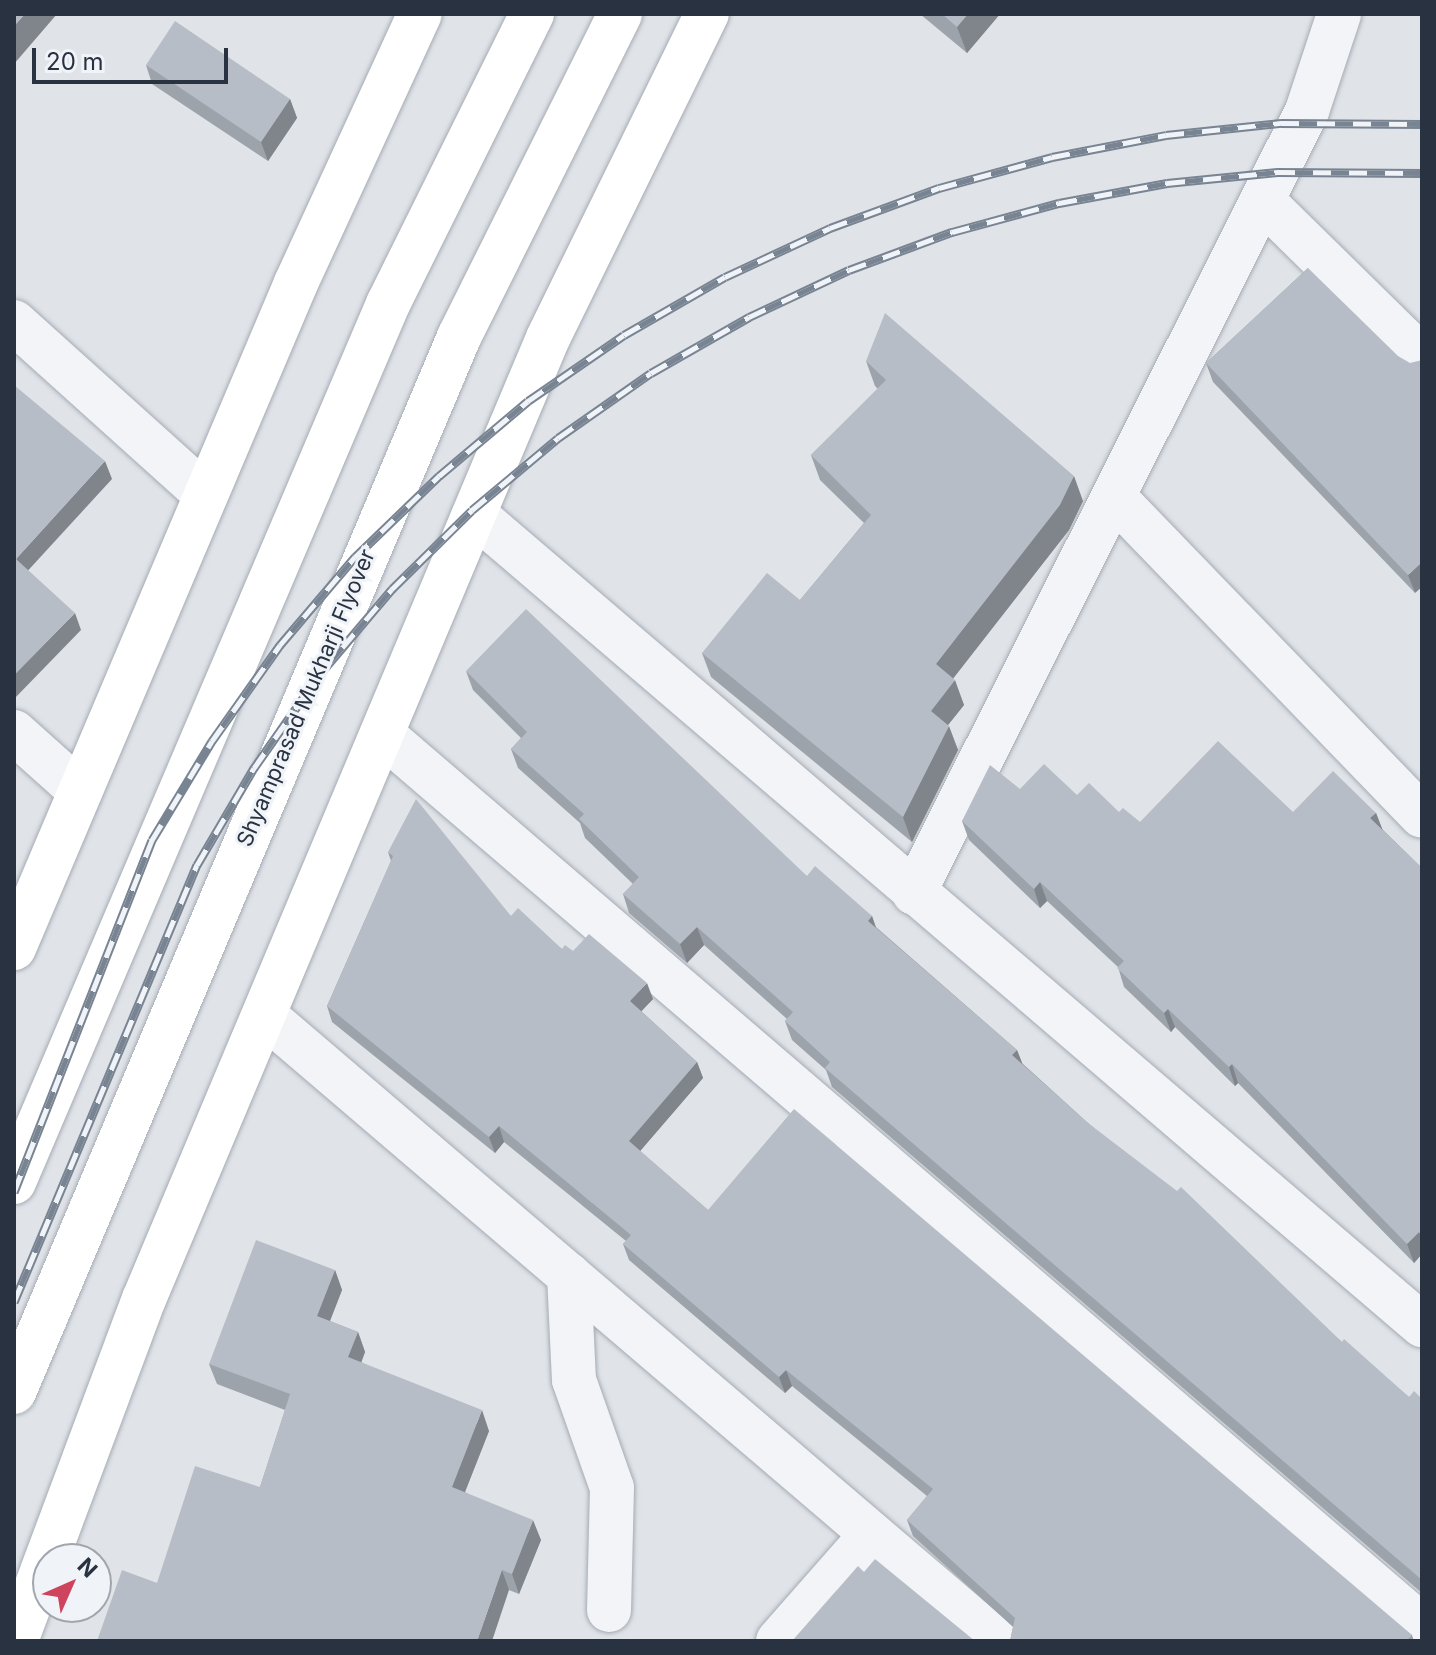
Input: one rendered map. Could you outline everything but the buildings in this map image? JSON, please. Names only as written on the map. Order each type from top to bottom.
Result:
[{"type":"street","points":[[14,948],[296,283],[420,14]]},
{"type":"street","points":[[14,1182],[388,304],[532,14]]},
{"type":"street","name":"Shyamprasad Mukharji Flyover","points":[[14,1392],[459,337],[620,14]]},
{"type":"street","points":[[16,1641],[144,1299],[548,338],[707,14]]},
{"type":"street","points":[[914,893],[1307,111],[1339,14]]},
{"type":"street","points":[[1263,201],[1422,357]]},
{"type":"street","points":[[14,322],[206,495]]},
{"type":"street","points":[[1114,497],[1419,808]]},
{"type":"street","points":[[474,514],[1422,1325]]},
{"type":"street","points":[[14,732],[80,791]]},
{"type":"street","points":[[382,734],[1422,1626]]},
{"type":"street","points":[[264,1015],[997,1641]]},
{"type":"street","points":[[569,1275],[574,1380],[612,1488],[609,1610]]},
{"type":"street","points":[[778,1641],[872,1534]]},
{"type":"railway","points":[[14,1192],[152,840],[212,741],[280,645],[355,557],[439,476],[528,401],[624,335],[725,277],[830,228],[939,188],[1052,157],[1166,135],[1281,123],[1422,124]]},
{"type":"railway","points":[[14,1302],[197,865],[254,768],[319,675],[392,589],[472,510],[558,438],[651,373],[749,317],[849,270],[952,232],[1059,203],[1167,183],[1277,172],[1422,173]]}]
